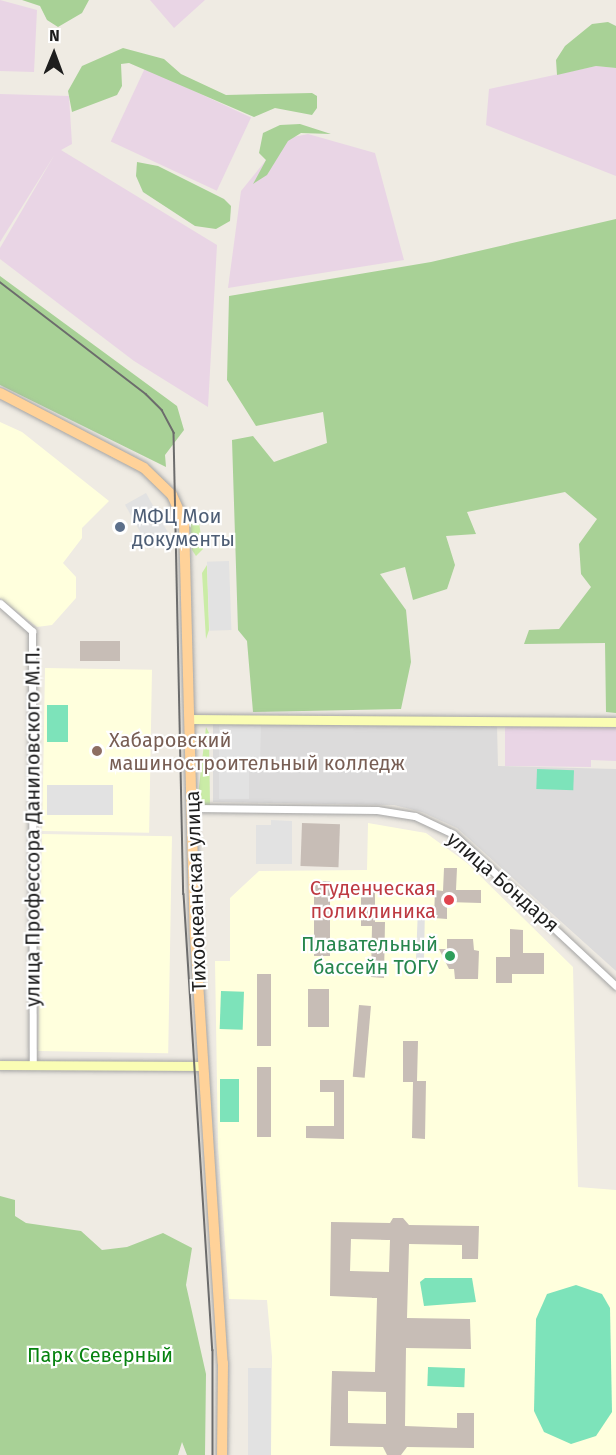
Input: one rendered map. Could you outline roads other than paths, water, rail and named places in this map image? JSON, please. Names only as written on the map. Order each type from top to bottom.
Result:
[{"type":"main road","name":"Тихоокеанская улица","points":[[0,393],[128,459],[172,495],[185,534],[203,1066],[222,1363],[222,1455]]},
{"type":"main road","points":[[192,719],[616,722]]},
{"type":"main road","points":[[0,1065],[203,1066]]},
{"type":"street","name":"улица Профессора Даниловского М.П.","points":[[0,603],[32,631],[33,1065]]},
{"type":"street","name":"улица Бондаря","points":[[193,808],[377,810],[415,816],[453,834],[616,986]]},
{"type":"tram line","points":[[0,282],[146,394],[162,410],[174,433],[184,894],[213,1350],[213,1455]]},
{"type":"place","name":"МФЦ Мои документы","points":[[120,527]]},
{"type":"place","name":"Хабаровский машиностроительный колледж","points":[[97,751]]},
{"type":"place","name":"Студенческая поликлиника","points":[[449,900]]},
{"type":"place","name":"Плавательный бассейн ТОГУ","points":[[450,956]]},
{"type":"park label","name":"Парк Северный","points":[[100,1355]]}]
